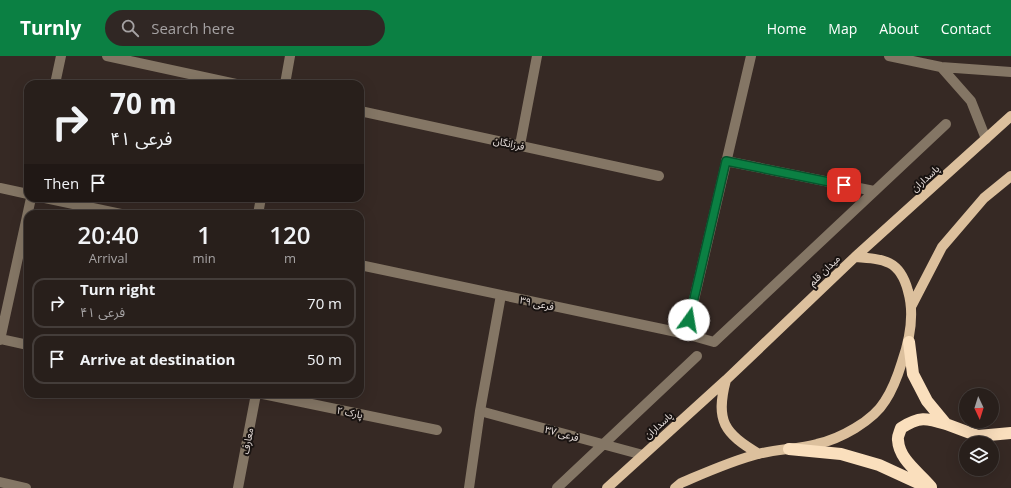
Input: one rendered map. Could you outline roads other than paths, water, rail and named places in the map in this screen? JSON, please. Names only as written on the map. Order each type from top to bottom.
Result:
[{"type":"highway","points":[[909,342],[913,374],[927,401],[946,424]]},
{"type":"highway","points":[[932,488],[920,473],[904,459],[898,440],[901,428],[913,420],[924,418],[946,424],[978,436],[1011,433]]},
{"type":"highway","points":[[789,449],[848,456],[879,465],[929,488]]},
{"type":"main road","name":"پاسداران","points":[[855,257],[1011,116]]},
{"type":"main road","points":[[912,304],[942,247],[984,198],[1011,176]]},
{"type":"main road","name":"میدان قلم","points":[[726,380],[855,257],[876,258],[894,265],[905,280],[912,304],[909,342],[896,380],[884,402],[865,421],[841,436],[818,444],[759,454]]},
{"type":"main road","name":"پاسداران","points":[[607,488],[726,380]]},
{"type":"main road","points":[[726,380],[722,396],[723,418],[729,433],[759,454]]},
{"type":"main road","points":[[675,488],[681,483],[727,462],[759,454]]},
{"type":"street","points":[[56,80],[61,56]]},
{"type":"street","points":[[107,56],[218,80]]},
{"type":"street","points":[[286,80],[290,56]]},
{"type":"street","points":[[520,145],[537,56]]},
{"type":"street","points":[[686,334],[751,56]]},
{"type":"street","points":[[889,56],[941,67],[1011,72]]},
{"type":"street","points":[[941,67],[971,101],[986,139]]},
{"type":"street","name":"فرزانگان","points":[[364,112],[659,176]]},
{"type":"street","points":[[726,161],[874,191],[946,124]]},
{"type":"street","points":[[0,188],[24,193]]},
{"type":"street","name":"فرعی ۳۹","points":[[364,266],[686,334],[714,342],[874,191]]},
{"type":"street","points":[[64,202],[101,210]]},
{"type":"street","points":[[24,230],[0,340],[24,344]]},
{"type":"street","points":[[469,488],[480,411],[501,295]]},
{"type":"street","points":[[557,488],[697,356]]},
{"type":"street","name":"معارف","points":[[238,488],[255,398]]},
{"type":"street","name":"پارک ۲","points":[[282,398],[437,430]]},
{"type":"street","name":"فرعی ۳۷","points":[[480,411],[643,455]]},
{"type":"street","points":[[0,482],[26,488]]}]
